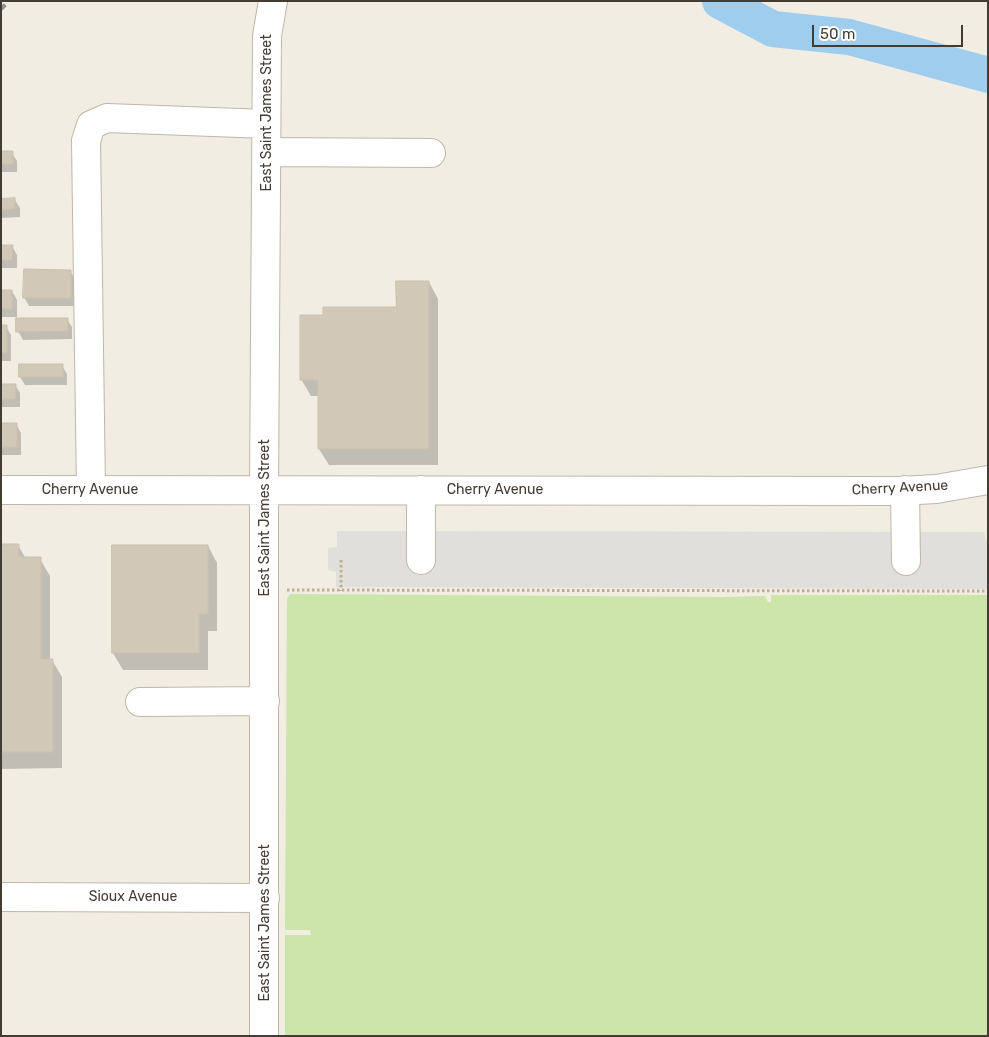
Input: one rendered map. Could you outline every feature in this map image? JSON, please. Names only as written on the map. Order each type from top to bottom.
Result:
[{"type":"street","name":"East Saint James Street","points":[[264,1036],[266,124],[267,36],[273,1]]},
{"type":"street","points":[[91,490],[86,141],[91,125],[106,118],[266,124]]},
{"type":"street","points":[[267,152],[431,153]]},
{"type":"street","name":"Cherry Avenue","points":[[1,490],[905,490],[936,489],[985,480]]},
{"type":"street","points":[[421,490],[421,560]]},
{"type":"street","points":[[905,490],[906,561]]},
{"type":"street","points":[[140,702],[265,701]]},
{"type":"street","name":"Sioux Avenue","points":[[1,897],[265,898]]},
{"type":"path","points":[[341,560],[341,591]]},
{"type":"path","points":[[286,590],[988,591]]},
{"type":"green space","points":[[291,594],[765,596],[768,602],[771,602],[771,595],[988,595],[988,1036],[285,1036],[285,935],[311,935],[310,930],[285,930],[287,598]]},
{"type":"shaded area","points":[[337,531],[984,532],[988,548],[988,589],[336,587],[336,572],[328,570],[328,548],[337,547]]},
{"type":"building","points":[[1,151],[13,151],[13,164],[1,164]]},
{"type":"building","points":[[15,198],[15,209],[1,210],[1,199]]},
{"type":"building","points":[[1,245],[13,245],[12,260],[1,260]]},
{"type":"building","points":[[24,269],[71,270],[71,298],[23,298]]},
{"type":"building","points":[[396,281],[429,281],[429,449],[318,449],[318,380],[300,380],[300,315],[323,315],[323,307],[396,307]]},
{"type":"building","points":[[1,290],[12,290],[12,309],[1,309]]},
{"type":"building","points":[[16,318],[68,318],[68,331],[16,332]]},
{"type":"building","points":[[1,325],[7,325],[7,353],[1,353]]},
{"type":"building","points":[[19,364],[63,364],[63,377],[19,377]]},
{"type":"building","points":[[1,384],[16,384],[15,399],[1,399]]},
{"type":"building","points":[[1,423],[17,423],[17,447],[1,447]]},
{"type":"building","points":[[1,544],[19,544],[19,557],[41,557],[41,659],[53,659],[53,752],[1,752]]},
{"type":"building","points":[[112,545],[208,545],[208,614],[199,614],[199,653],[112,653]]},
{"type":"waterway","points":[[720,1],[773,29],[849,37],[988,75]]},
{"type":"railway","points":[[1,9],[9,1]]}]
